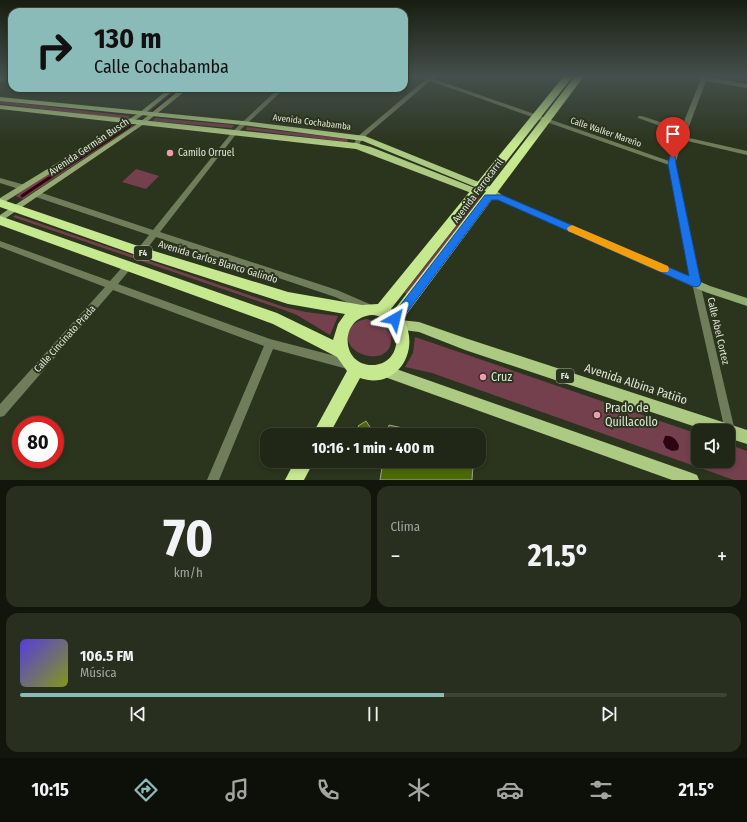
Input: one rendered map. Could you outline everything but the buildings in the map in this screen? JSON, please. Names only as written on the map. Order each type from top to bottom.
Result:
[{"type":"highway","name":"Avenida Ferrocarril","points":[[398,322],[494,195],[554,98]]},
{"type":"highway","name":"Avenida Ferrocarril","points":[[373,311],[478,189],[560,98]]},
{"type":"highway","name":"Avenida Carlos Blanco Galindo","points":[[0,202],[140,252],[288,298],[373,311]]},
{"type":"highway","name":"F4","points":[[0,220],[277,319],[342,352],[346,360],[355,367]]},
{"type":"highway","name":"F4","points":[[373,311],[398,322]]},
{"type":"highway","points":[[342,352],[339,338],[342,329],[350,318],[373,311]]},
{"type":"highway","points":[[324,428],[355,367],[370,371],[382,370],[393,364],[401,354],[404,342],[398,322]]},
{"type":"highway","points":[[294,480],[301,468]]},
{"type":"main road","name":"Avenida Germán Busch","points":[[0,202],[141,114],[160,98]]},
{"type":"main road","name":"Avenida Germán Busch","points":[[0,220],[15,208],[142,123],[173,98]]},
{"type":"main road","name":"Avenida Cochabamba","points":[[0,99],[243,123],[358,142],[368,149],[494,195]]},
{"type":"main road","name":"Avenida Cochabamba","points":[[0,107],[142,123],[358,142]]},
{"type":"main road","points":[[494,195],[708,289],[747,302]]},
{"type":"main road","name":"Avenida Albina Patiño","points":[[398,322],[419,327],[465,344],[709,424]]},
{"type":"main road","points":[[382,370],[668,476],[692,480]]},
{"type":"main road","name":"Avenida Albina Patiño","points":[[735,433],[747,437]]},
{"type":"street","points":[[140,252],[235,132],[270,98]]},
{"type":"street","points":[[358,142],[408,98]]},
{"type":"street","name":"Calle Walker Mareño","points":[[486,98],[672,164]]},
{"type":"street","points":[[672,164],[696,98]]},
{"type":"street","points":[[640,117],[683,135],[747,153]]},
{"type":"street","name":"Calle Abel Cortez","points":[[672,164],[696,283],[728,424]]},
{"type":"street","points":[[0,180],[22,188]]},
{"type":"street","name":"Avenida Carlos Blanco Galindo","points":[[36,194],[337,294],[373,311]]},
{"type":"street","points":[[0,244],[270,344],[355,367]]},
{"type":"street","name":"Calle Cincinato Prada","points":[[0,412],[129,266]]},
{"type":"street","points":[[213,480],[270,344]]},
{"type":"shaded area","points":[[0,101],[129,117],[126,119],[0,104]]},
{"type":"shaded area","points":[[155,118],[234,126],[231,128],[153,121]]},
{"type":"shaded area","points":[[126,125],[133,126],[23,199],[16,196],[19,193]]},
{"type":"shaded area","points":[[247,127],[348,140],[347,142],[246,130]]},
{"type":"shaded area","points":[[136,169],[159,176],[146,189],[122,182]]},
{"type":"shaded area","points":[[478,198],[481,199],[407,294],[404,293]]},
{"type":"shaded area","points":[[15,215],[284,307],[306,312],[338,316],[330,335],[297,315],[284,310],[13,217]]},
{"type":"shaded area","points":[[367,319],[385,326],[391,335],[390,346],[385,353],[377,356],[367,356],[351,347],[348,339],[349,330],[356,322]]},
{"type":"shaded area","name":"Prado de Quillacollo","points":[[415,337],[691,432],[691,465],[432,373],[405,367],[413,353]]},
{"type":"shaded area","points":[[665,436],[670,436],[676,440],[679,446],[678,450],[672,451],[666,448],[663,442]]},
{"type":"shaded area","name":"Prado de Quillacollo","points":[[735,447],[747,451],[747,480],[734,480],[700,468],[735,468]]},
{"type":"waterway","points":[[153,111],[168,98]]},
{"type":"waterway","points":[[48,179],[130,126]]},
{"type":"waterway","points":[[22,196],[49,178]]},
{"type":"slow traffic","points":[[572,228],[664,269]]},
{"type":"place","name":"Camilo Orruel","points":[[170,153]]},
{"type":"place","name":"Cruz","points":[[483,377]]},
{"type":"place","name":"Prado de Quillacollo","points":[[597,415]]},
{"type":"route","points":[[395,319],[488,197],[499,197],[696,283],[672,164],[673,158]]}]
